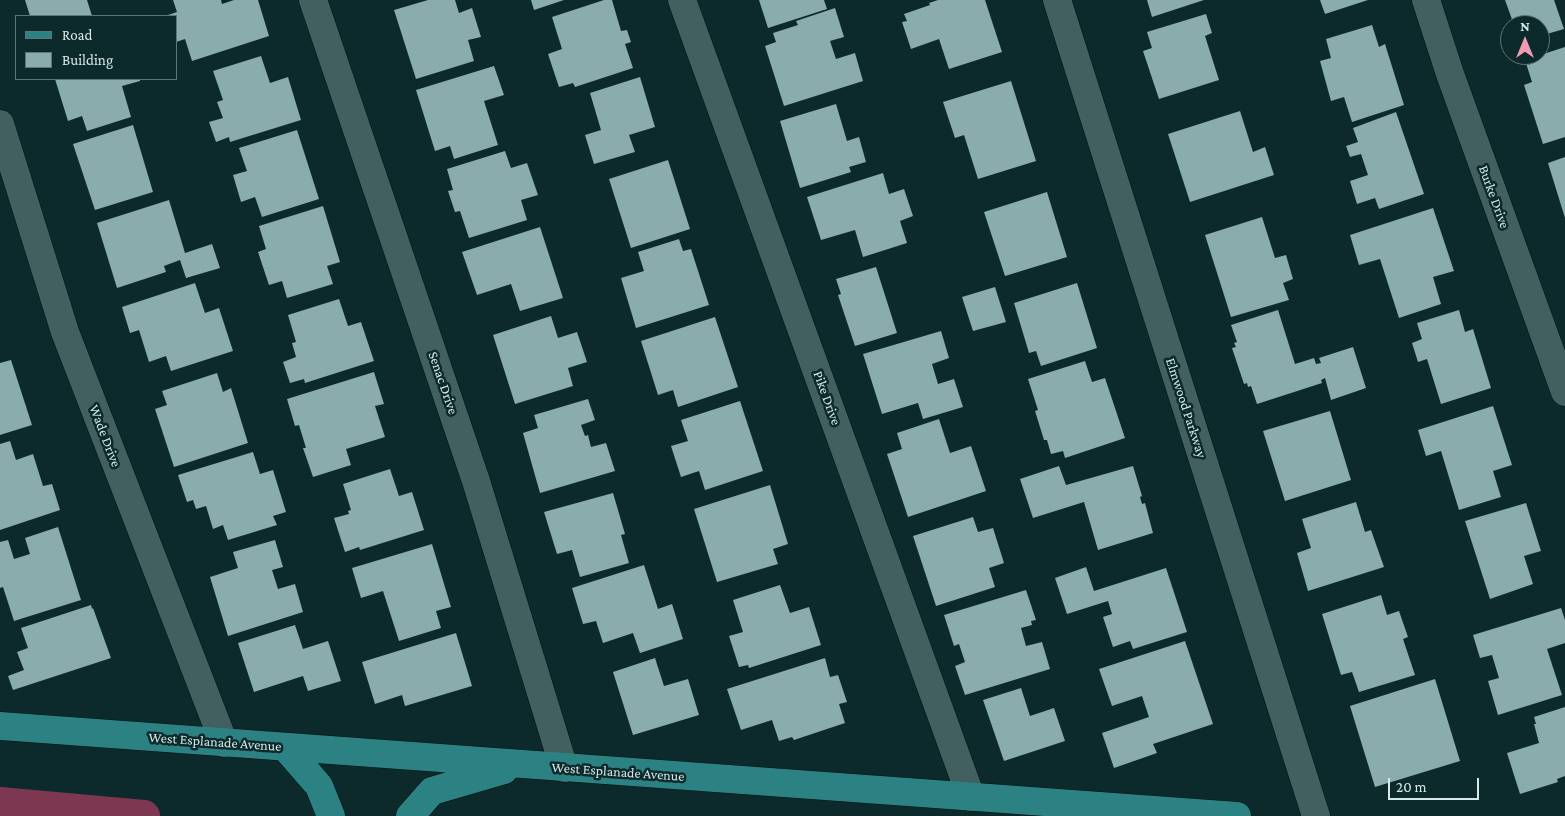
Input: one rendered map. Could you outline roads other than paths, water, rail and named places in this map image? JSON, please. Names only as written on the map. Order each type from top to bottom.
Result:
[{"type":"main road","name":"West Esplanade Avenue","points":[[0,726],[1237,816]]},
{"type":"main road","points":[[284,747],[319,786],[330,816]]},
{"type":"main road","points":[[410,816],[432,791],[520,765]]},
{"type":"street","name":"Senac Drive","points":[[313,0],[476,481],[564,768]]},
{"type":"street","name":"Pike Drive","points":[[682,0],[971,797]]},
{"type":"street","name":"Elmwood Parkway","points":[[1057,0],[1316,816]]},
{"type":"street","name":"Burke Drive","points":[[1426,0],[1450,74],[1565,392]]},
{"type":"street","name":"Wade Drive","points":[[0,124],[65,332],[224,743]]},
{"type":"waterway","points":[[0,803],[144,816]]}]
